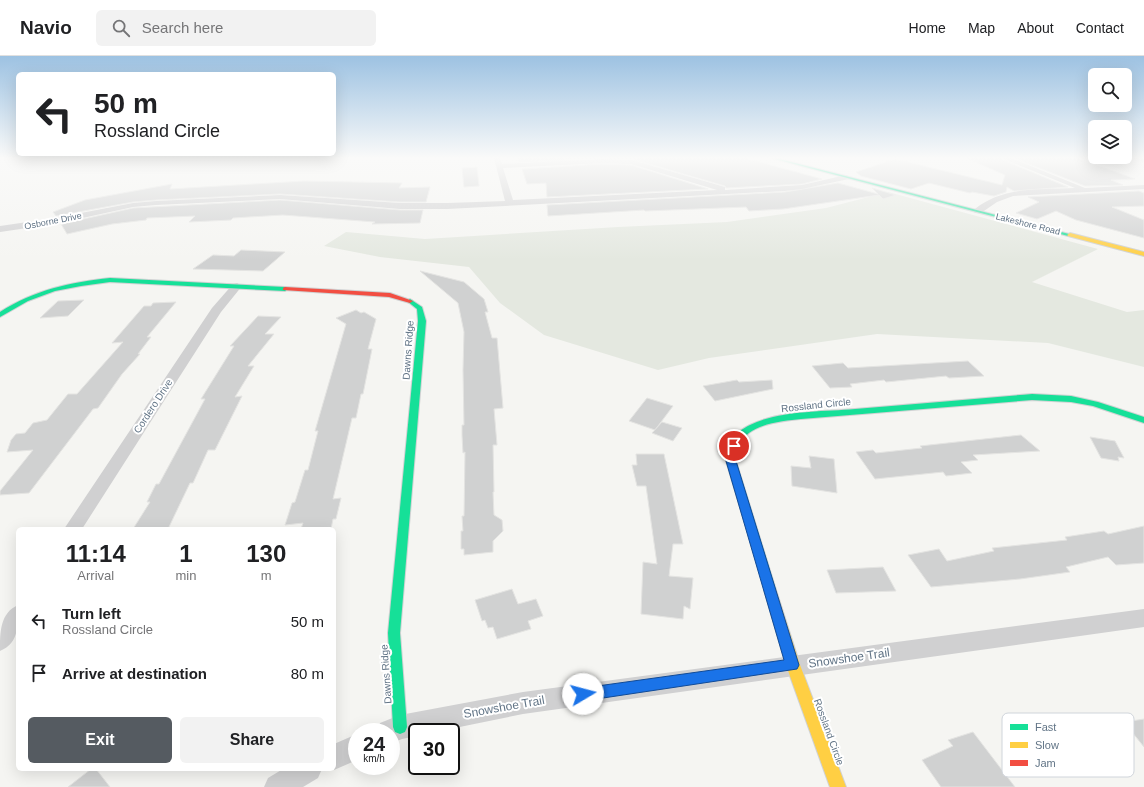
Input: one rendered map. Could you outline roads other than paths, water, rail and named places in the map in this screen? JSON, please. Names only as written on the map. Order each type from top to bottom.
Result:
[{"type":"street","points":[[507,192],[510,203]]},
{"type":"street","name":"Osborne Drive","points":[[0,229],[55,221],[133,205],[217,200],[306,198],[411,206],[510,203],[729,192]]},
{"type":"street","name":"Lakeshore Road","points":[[905,192],[1144,254]]},
{"type":"street","points":[[978,211],[983,206],[999,198],[1013,194],[1047,192]]},
{"type":"street","name":"Dawns Ridge","points":[[0,315],[19,301],[38,293],[79,283],[110,280],[237,286],[390,296],[409,300],[420,308],[422,321],[394,633],[395,723]]},
{"type":"street","name":"Cordero Drive","points":[[74,527],[216,310],[237,286]]},
{"type":"street","name":"Rossland Circle","points":[[838,787],[793,665],[731,461],[734,446],[740,436],[750,429],[775,420],[801,416],[1032,397],[1070,399],[1095,404],[1144,420]]},
{"type":"street","points":[[0,641],[16,617]]},
{"type":"street","name":"Snowshoe Trail","points":[[400,728],[523,703],[1144,618]]},
{"type":"street","points":[[336,757],[348,751]]},
{"type":"street","points":[[277,787],[305,771]]}]
